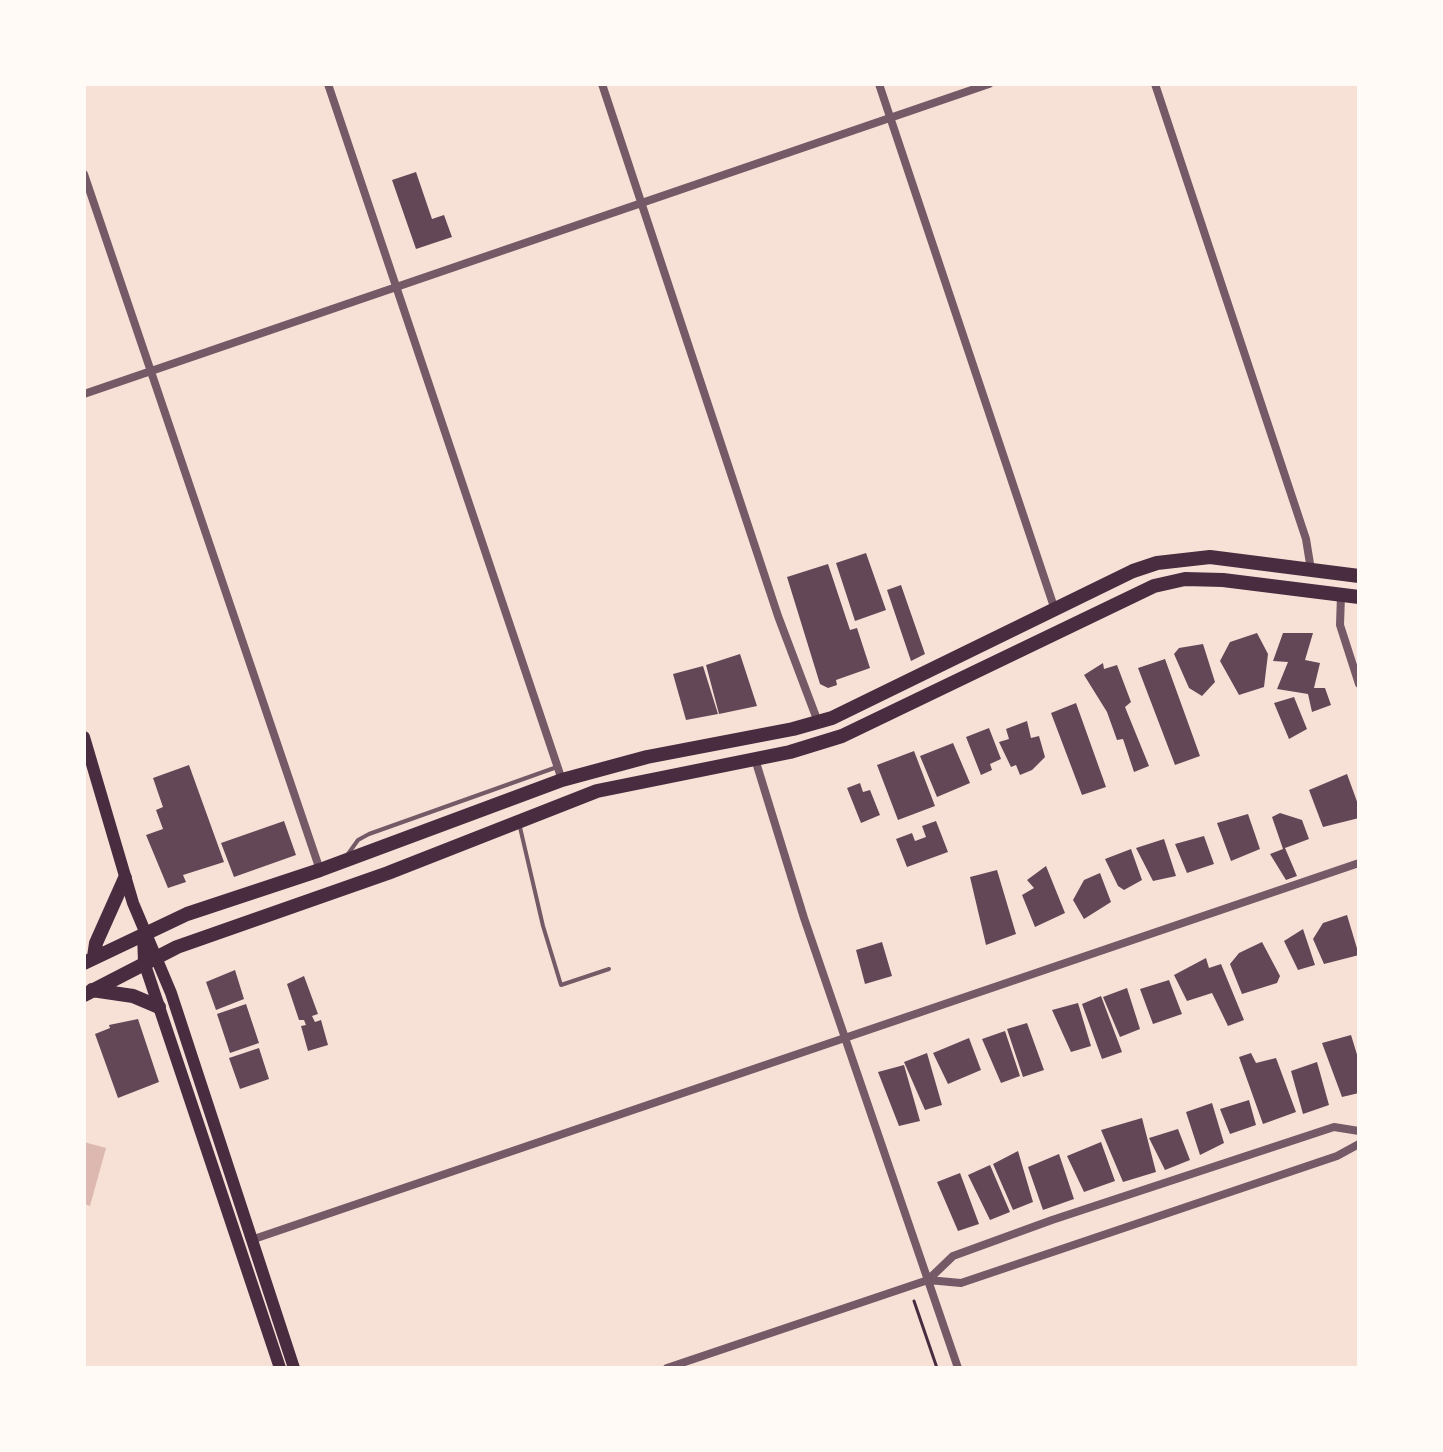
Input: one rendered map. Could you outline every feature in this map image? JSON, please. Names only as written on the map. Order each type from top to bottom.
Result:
[{"type":"highway","points":[[89,960],[143,932],[342,862],[560,774],[818,722],[1133,571],[1186,558],[1210,557],[1359,576]]},
{"type":"highway","points":[[88,992],[151,958],[629,783],[812,747],[863,727],[1154,586],[1185,579],[1223,580],[1359,597]]},
{"type":"highway","points":[[89,960],[125,878]]},
{"type":"highway","points":[[88,992],[133,996],[159,1007]]},
{"type":"main road","points":[[84,737],[151,958],[294,1368]]},
{"type":"main road","points":[[151,958],[159,1007],[280,1368]]},
{"type":"street","points":[[328,84],[560,774]]},
{"type":"street","points":[[602,84],[778,616],[818,722]]},
{"type":"street","points":[[879,84],[1055,610]]},
{"type":"street","points":[[84,394],[989,84]]},
{"type":"street","points":[[1155,84],[1306,539],[1311,570]]},
{"type":"street","points":[[84,174],[320,870]]},
{"type":"street","points":[[1341,595],[1340,625],[1359,684]]},
{"type":"street","points":[[755,759],[804,918],[958,1368]]},
{"type":"street","points":[[251,1240],[1359,863]]},
{"type":"street","points":[[928,1280],[953,1256],[1052,1220],[1334,1127],[1359,1131]]},
{"type":"street","points":[[667,1368],[928,1280],[961,1283],[1337,1156],[1359,1144]]},
{"type":"lane","points":[[519,821],[543,926],[561,985],[609,969]]},
{"type":"path","points":[[914,1301],[937,1368]]},
{"type":"shaded area","points":[[84,1142],[106,1148],[90,1206],[84,1204]]},
{"type":"building","points":[[416,172],[432,219],[444,215],[452,237],[416,249],[392,180]]},
{"type":"building","points":[[866,553],[886,610],[855,621],[836,563]]},
{"type":"building","points":[[828,564],[850,630],[857,628],[870,668],[836,680],[837,685],[828,688],[820,684],[787,577]]},
{"type":"building","points":[[901,585],[925,654],[911,661],[887,590]]},
{"type":"building","points":[[1257,633],[1268,654],[1264,687],[1239,695],[1220,661],[1230,642]]},
{"type":"building","points":[[1283,633],[1313,633],[1305,660],[1320,663],[1314,688],[1325,688],[1331,705],[1312,712],[1308,694],[1277,689],[1288,662],[1273,661]]},
{"type":"building","points":[[1203,644],[1215,682],[1202,696],[1189,688],[1174,654],[1179,648]]},
{"type":"building","points":[[740,654],[757,706],[719,714],[706,665]]},
{"type":"building","points":[[1165,659],[1200,756],[1175,765],[1138,668]]},
{"type":"building","points":[[1103,663],[1104,669],[1117,665],[1131,702],[1125,707],[1149,766],[1134,772],[1123,739],[1117,740],[1107,712],[1084,675]]},
{"type":"building","points":[[703,666],[718,714],[686,720],[673,674]]},
{"type":"building","points":[[1294,697],[1307,729],[1289,739],[1274,703]]},
{"type":"building","points":[[1076,703],[1106,787],[1082,795],[1051,713]]},
{"type":"building","points":[[1027,721],[1031,738],[1039,736],[1045,757],[1032,770],[1020,775],[1016,765],[1011,767],[999,742],[1009,739],[1006,729]]},
{"type":"building","points":[[989,728],[1001,759],[990,764],[992,770],[981,775],[966,737]]},
{"type":"building","points":[[953,743],[970,783],[937,797],[920,756]]},
{"type":"building","points":[[914,751],[935,806],[898,820],[877,765]]},
{"type":"building","points":[[189,765],[224,862],[183,875],[186,882],[168,888],[146,835],[163,829],[156,810],[163,807],[153,778]]},
{"type":"building","points":[[1347,774],[1359,807],[1359,818],[1323,827],[1309,790]]},
{"type":"building","points":[[860,783],[863,792],[870,790],[880,815],[861,823],[847,788]]},
{"type":"building","points":[[1280,813],[1302,820],[1309,839],[1285,848],[1297,876],[1286,880],[1270,854],[1283,849],[1272,817]]},
{"type":"building","points":[[1248,814],[1260,849],[1231,861],[1217,823]]},
{"type":"building","points":[[284,821],[296,855],[234,877],[221,843]]},
{"type":"building","points":[[936,821],[948,852],[907,867],[896,839],[912,833],[915,841],[926,837],[922,826]]},
{"type":"building","points":[[1204,836],[1214,864],[1187,873],[1175,844]]},
{"type":"building","points":[[1164,839],[1176,876],[1153,881],[1136,848]]},
{"type":"building","points":[[1131,849],[1142,880],[1124,890],[1118,886],[1105,859]]},
{"type":"building","points":[[1046,866],[1065,913],[1035,927],[1022,895],[1034,888],[1027,880]]},
{"type":"building","points":[[997,870],[1016,934],[986,945],[970,877]]},
{"type":"building","points":[[1100,873],[1111,902],[1084,919],[1073,900],[1084,880]]},
{"type":"building","points":[[1347,915],[1359,955],[1324,964],[1313,939],[1323,923]]},
{"type":"building","points":[[1303,929],[1315,965],[1298,970],[1284,941]]},
{"type":"building","points":[[882,942],[892,976],[865,984],[856,950]]},
{"type":"building","points":[[1262,942],[1280,976],[1277,983],[1242,994],[1230,964],[1239,953]]},
{"type":"building","points":[[1206,958],[1209,968],[1221,964],[1244,1020],[1228,1026],[1212,993],[1187,1001],[1174,975]]},
{"type":"building","points":[[235,970],[244,999],[216,1010],[206,982]]},
{"type":"building","points":[[304,976],[318,1014],[312,1016],[315,1022],[321,1020],[328,1045],[308,1051],[301,1026],[306,1025],[304,1020],[299,1020],[287,984]]},
{"type":"building","points":[[1169,980],[1182,1014],[1153,1024],[1140,989]]},
{"type":"building","points":[[1127,988],[1140,1029],[1120,1037],[1103,997]]},
{"type":"building","points":[[1101,996],[1122,1052],[1102,1059],[1082,1004]]},
{"type":"building","points":[[1078,1003],[1091,1046],[1071,1052],[1052,1010]]},
{"type":"building","points":[[246,1004],[259,1043],[230,1053],[217,1014]]},
{"type":"building","points":[[138,1019],[159,1082],[118,1098],[95,1034],[110,1028],[109,1025]]},
{"type":"building","points":[[1027,1023],[1044,1070],[1023,1077],[1007,1029]]},
{"type":"building","points":[[1005,1031],[1020,1076],[1001,1083],[982,1039]]},
{"type":"building","points":[[1351,1035],[1359,1061],[1359,1093],[1342,1097],[1322,1043]]},
{"type":"building","points":[[969,1038],[981,1070],[948,1084],[933,1053]]},
{"type":"building","points":[[259,1048],[269,1079],[240,1089],[229,1058]]},
{"type":"building","points":[[927,1053],[942,1105],[925,1110],[904,1062]]},
{"type":"building","points":[[1251,1053],[1256,1063],[1276,1058],[1296,1112],[1263,1124],[1239,1057]]},
{"type":"building","points":[[1317,1062],[1329,1105],[1303,1114],[1291,1071]]},
{"type":"building","points":[[904,1065],[920,1121],[899,1126],[878,1072]]},
{"type":"building","points":[[1249,1100],[1256,1125],[1230,1134],[1220,1109]]},
{"type":"building","points":[[1212,1103],[1224,1143],[1200,1155],[1186,1112]]},
{"type":"building","points":[[1142,1118],[1156,1172],[1123,1182],[1101,1130]]},
{"type":"building","points":[[1178,1129],[1190,1160],[1165,1170],[1149,1138]]},
{"type":"building","points":[[1101,1142],[1115,1181],[1084,1192],[1067,1156]]},
{"type":"building","points":[[1018,1151],[1033,1202],[1013,1210],[993,1164]]},
{"type":"building","points":[[1059,1154],[1074,1199],[1043,1210],[1028,1167]]},
{"type":"building","points":[[990,1165],[1010,1212],[990,1220],[968,1175]]},
{"type":"building","points":[[960,1173],[979,1224],[958,1231],[937,1182]]}]
